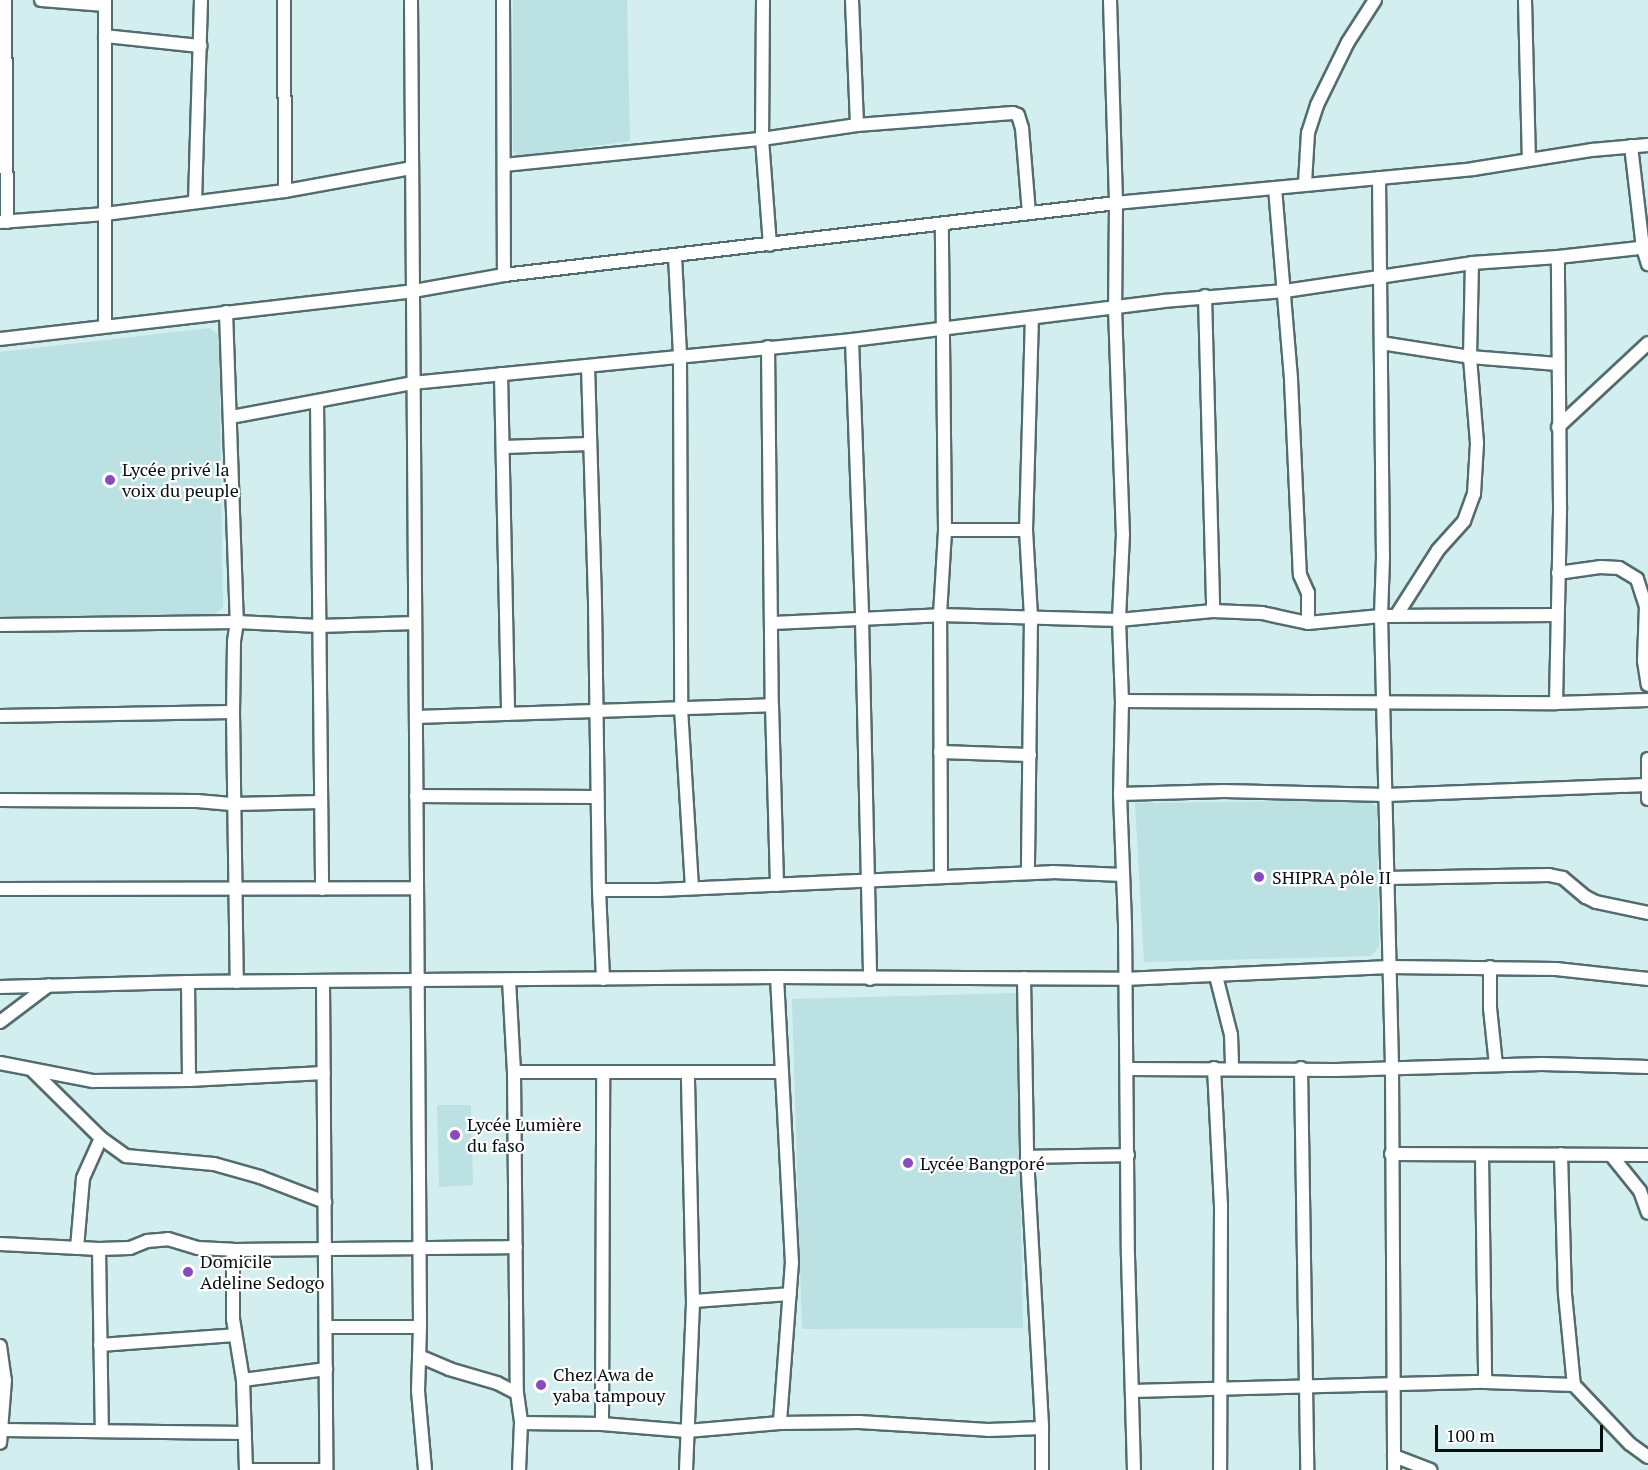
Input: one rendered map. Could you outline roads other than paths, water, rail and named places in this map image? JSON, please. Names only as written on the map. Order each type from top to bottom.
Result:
[{"type":"street","points":[[5,0],[3,222],[105,214],[285,191],[412,168]]},
{"type":"street","points":[[41,0],[105,2],[105,326]]},
{"type":"street","points":[[195,202],[201,0]]},
{"type":"street","points":[[284,0],[285,191]]},
{"type":"street","points":[[411,0],[420,1327],[418,1391],[425,1470]]},
{"type":"street","points":[[503,0],[504,275]]},
{"type":"street","points":[[763,0],[762,138],[770,245]]},
{"type":"street","points":[[852,0],[857,125]]},
{"type":"street","points":[[1110,0],[1116,203],[1115,308],[1122,534],[1119,620],[1122,701],[1120,794],[1128,1069],[1134,1470]]},
{"type":"street","points":[[1305,183],[1308,133],[1317,105],[1348,42],[1375,0]]},
{"type":"street","points":[[1525,0],[1529,160]]},
{"type":"street","points":[[105,36],[200,46]]},
{"type":"street","points":[[504,165],[762,138],[857,125],[990,114],[1018,115],[1022,128],[1029,213]]},
{"type":"street","points":[[0,339],[412,291],[504,275],[1029,213],[1305,183],[1473,169],[1648,145]]},
{"type":"street","points":[[1631,146],[1648,264]]},
{"type":"street","points":[[1379,178],[1381,616],[1385,702],[1386,878],[1392,1068],[1394,1470]]},
{"type":"street","points":[[1275,188],[1285,291],[1300,575],[1308,593],[1308,623]]},
{"type":"street","points":[[940,877],[940,615],[945,530],[941,329],[942,224]]},
{"type":"street","points":[[231,417],[413,383],[852,340],[1205,296],[1285,291],[1472,263],[1646,248]]},
{"type":"street","points":[[675,256],[680,356],[681,708],[692,888]]},
{"type":"street","points":[[1556,703],[1558,257]]},
{"type":"street","points":[[1396,616],[1438,550],[1464,521],[1474,494],[1477,443],[1470,357],[1472,263]]},
{"type":"street","points":[[1205,296],[1213,611]]},
{"type":"street","points":[[226,312],[231,417],[230,492],[237,622],[234,642],[233,712],[237,982]]},
{"type":"street","points":[[1029,873],[1031,617],[1026,530],[1032,318]]},
{"type":"street","points":[[852,340],[862,619],[870,979]]},
{"type":"street","points":[[1381,343],[1470,357],[1558,364]]},
{"type":"street","points":[[1558,427],[1648,343]]},
{"type":"street","points":[[768,347],[773,623],[772,705],[777,885]]},
{"type":"street","points":[[588,366],[599,890],[603,979]]},
{"type":"street","points":[[501,374],[508,714]]},
{"type":"street","points":[[317,401],[322,889]]},
{"type":"street","points":[[503,447],[590,444]]},
{"type":"street","points":[[945,530],[1026,530]]},
{"type":"street","points":[[1558,573],[1600,567],[1619,568],[1637,579],[1646,597],[1644,661],[1648,685]]},
{"type":"street","points":[[773,623],[940,615],[1119,620],[1213,611],[1262,613],[1308,623],[1381,616],[1557,615]]},
{"type":"street","points":[[0,626],[237,622],[319,626],[415,623]]},
{"type":"street","points":[[1122,701],[1556,703],[1648,700]]},
{"type":"street","points":[[416,717],[772,705]]},
{"type":"street","points":[[0,716],[233,712]]},
{"type":"street","points":[[940,752],[1030,755]]},
{"type":"street","points":[[1648,759],[1648,799]]},
{"type":"street","points":[[1120,794],[1224,791],[1386,795],[1647,785]]},
{"type":"street","points":[[416,796],[597,797]]},
{"type":"street","points":[[0,800],[197,801],[234,804],[321,802]]},
{"type":"street","points":[[599,890],[777,885],[1029,873],[1123,875]]},
{"type":"street","points":[[1386,878],[1548,875],[1563,878],[1586,897],[1596,902],[1648,913]]},
{"type":"street","points":[[0,889],[417,888]]},
{"type":"street","points":[[0,987],[188,982],[777,977],[1124,979],[1390,967],[1556,969],[1648,980]]},
{"type":"street","points":[[1490,967],[1490,1008],[1496,1065]]},
{"type":"street","points":[[1216,976],[1231,1035],[1232,1068]]},
{"type":"street","points":[[777,977],[792,1262],[780,1423]]},
{"type":"street","points":[[1024,978],[1026,1157],[1042,1428],[1042,1470]]},
{"type":"street","points":[[509,980],[514,1072],[517,1393],[521,1423],[519,1470]]},
{"type":"street","points":[[188,982],[189,1080]]},
{"type":"street","points":[[232,1250],[235,1335],[243,1380],[246,1470],[326,1470],[323,982]]},
{"type":"street","points":[[0,1022],[49,985]]},
{"type":"street","points":[[0,1064],[93,1080],[189,1080],[324,1074]]},
{"type":"street","points":[[1128,1069],[1392,1068],[1496,1065],[1648,1067]]},
{"type":"street","points":[[1214,1068],[1221,1205],[1220,1470]]},
{"type":"street","points":[[1301,1068],[1307,1470]]},
{"type":"street","points":[[33,1071],[101,1138],[126,1156],[214,1164],[325,1202]]},
{"type":"street","points":[[514,1072],[782,1072]]},
{"type":"street","points":[[602,1424],[603,1072]]},
{"type":"street","points":[[686,1470],[693,1300],[688,1072]]},
{"type":"street","points":[[77,1248],[83,1178],[101,1138]]},
{"type":"street","points":[[1391,1154],[1648,1155]]},
{"type":"street","points":[[1562,1154],[1565,1294],[1574,1385],[1630,1444],[1648,1457]]},
{"type":"street","points":[[1026,1157],[1128,1155]]},
{"type":"street","points":[[1482,1155],[1485,1382]]},
{"type":"street","points":[[1611,1155],[1640,1191],[1648,1213]]},
{"type":"street","points":[[0,1244],[99,1249],[130,1248],[147,1241],[168,1239],[198,1248],[232,1250],[516,1247]]},
{"type":"street","points":[[99,1249],[102,1430]]},
{"type":"street","points":[[693,1300],[790,1294]]},
{"type":"street","points":[[326,1327],[420,1327]]},
{"type":"street","points":[[100,1345],[235,1335]]},
{"type":"street","points":[[0,1346],[5,1380],[1,1437],[102,1430],[245,1433]]},
{"type":"street","points":[[419,1356],[449,1369],[497,1383],[517,1393]]},
{"type":"street","points":[[243,1380],[326,1369]]},
{"type":"street","points":[[1132,1391],[1485,1382],[1574,1385]]},
{"type":"street","points":[[521,1423],[602,1424],[687,1431],[780,1423],[859,1422],[988,1430],[1042,1428]]},
{"type":"street","points":[[1394,1456],[1430,1470]]},
{"type":"place","name":"Lycée privé la voix du peuple","points":[[110,480]]},
{"type":"place","name":"SHIPRA pôle II","points":[[1259,877]]},
{"type":"place","name":"Lycée Lumière du faso","points":[[455,1135]]},
{"type":"place","name":"Lycée Bangporé","points":[[908,1163]]},
{"type":"place","name":"Domicile Adeline Sedogo","points":[[188,1272]]},
{"type":"place","name":"Chez Awa de yaba tampouy","points":[[541,1385]]}]
